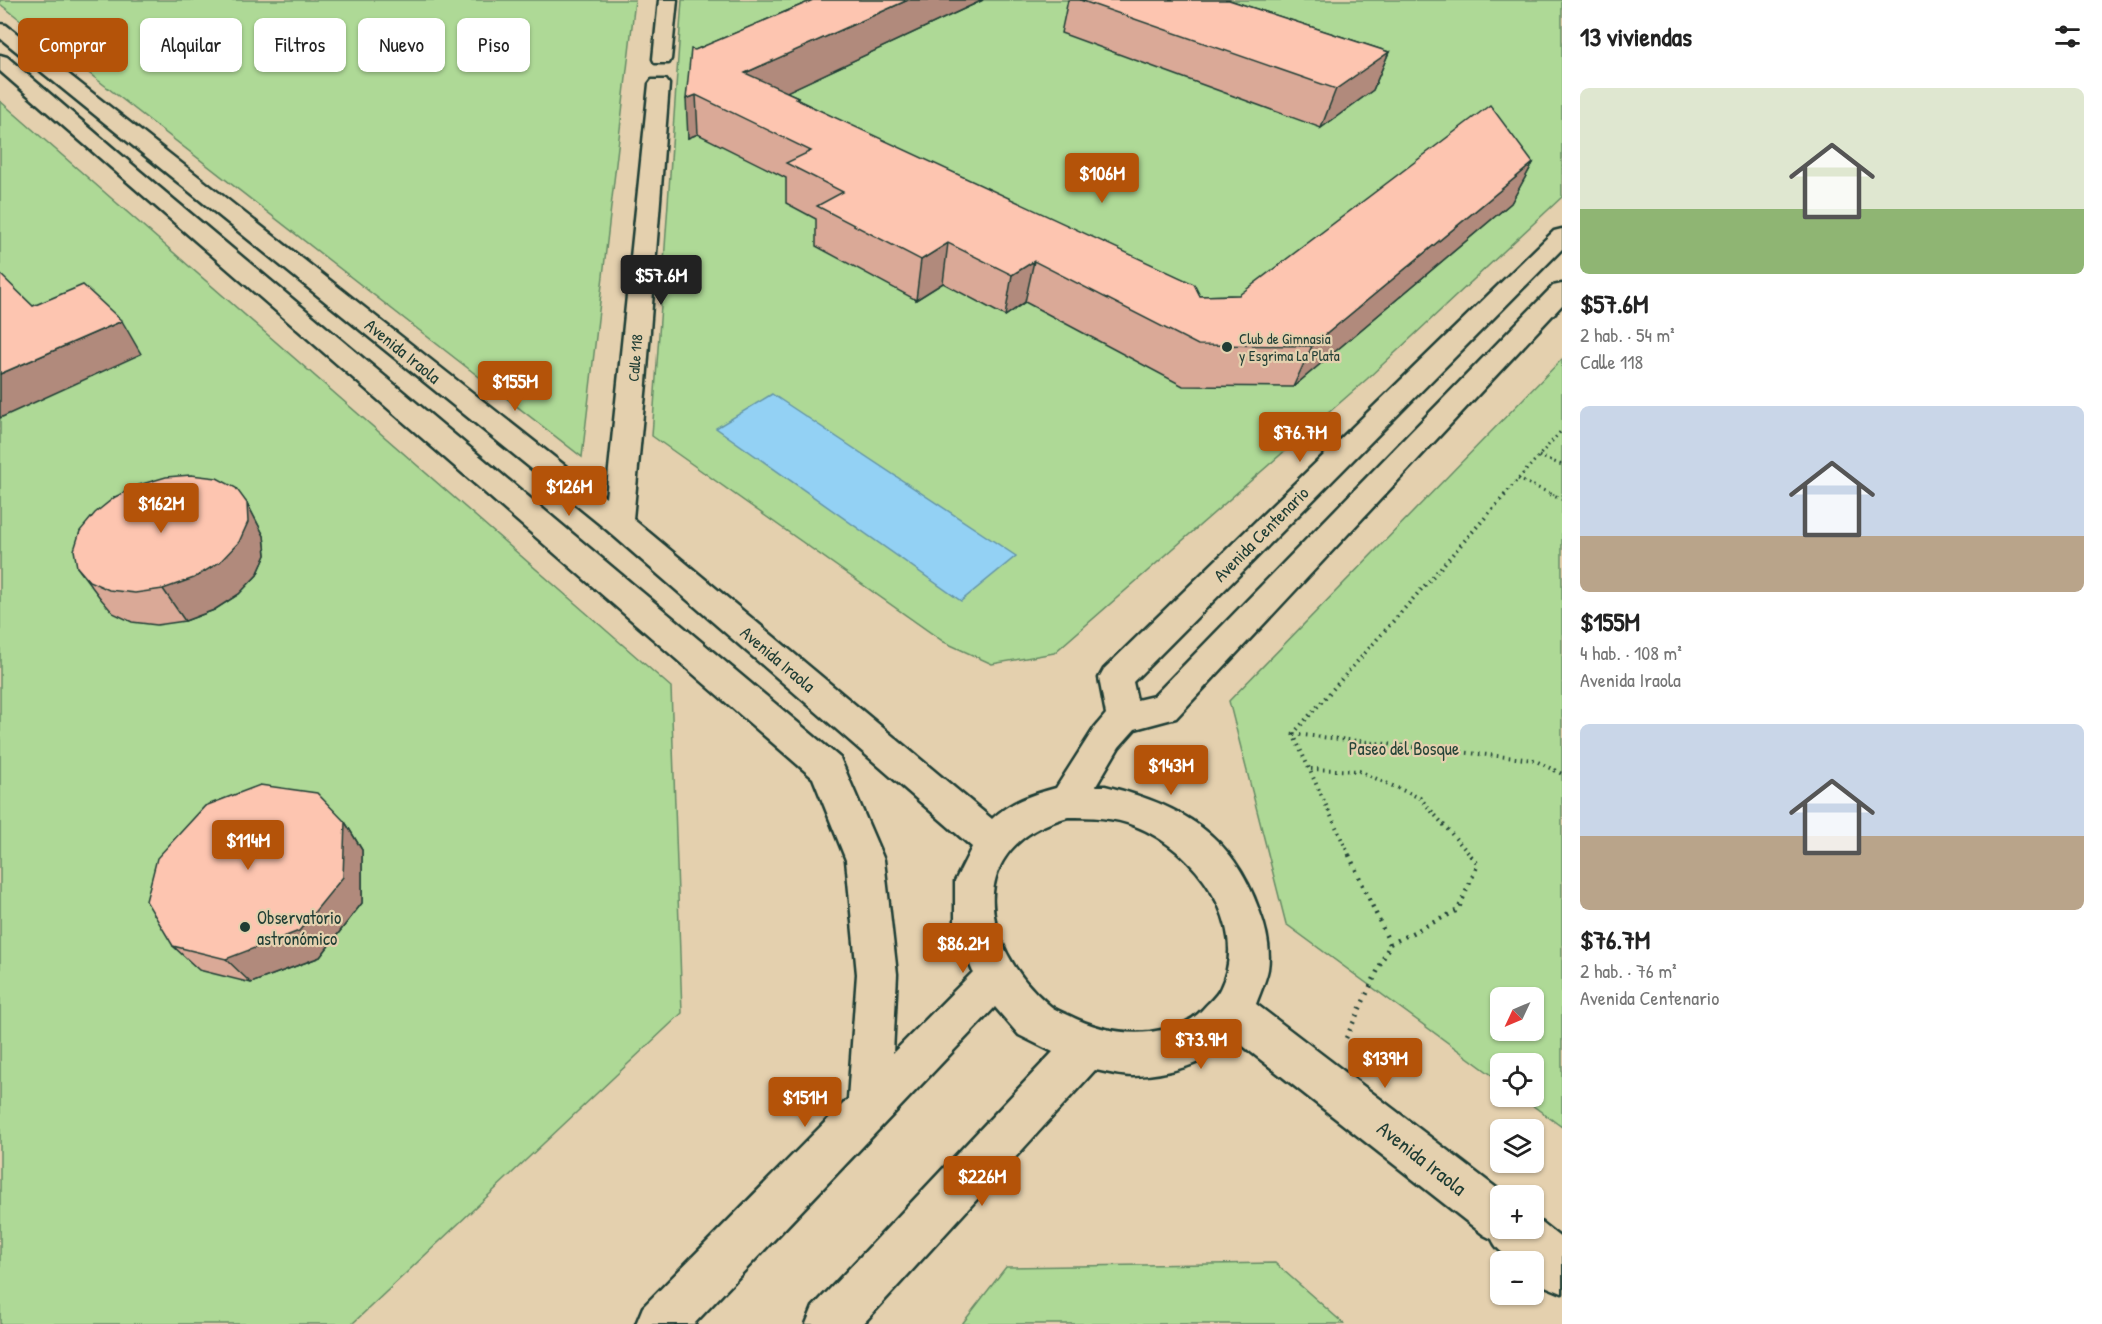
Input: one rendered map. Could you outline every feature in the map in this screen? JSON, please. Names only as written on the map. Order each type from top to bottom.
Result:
[{"type":"street","points":[[662,59],[668,0]]},
{"type":"street","name":"Avenida Iraola","points":[[0,28],[618,524],[993,842]]},
{"type":"street","points":[[0,61],[827,769],[865,860],[877,974],[869,1107]]},
{"type":"street","name":"Calle 118","points":[[618,524],[633,383],[659,84]]},
{"type":"street","name":"Avenida Centenario","points":[[1124,717],[1116,678],[1562,236]]},
{"type":"street","points":[[1068,801],[1107,737],[1124,717],[1164,708],[1562,291]]},
{"type":"street","points":[[1068,801],[1106,802],[1144,812],[1180,832],[1211,860],[1234,893],[1247,931],[1248,969],[1235,1004],[1210,1032],[1174,1050],[1131,1055],[1087,1047],[1034,1020],[996,977],[975,929],[974,881],[993,842],[1014,822],[1038,809],[1068,801]]},
{"type":"street","points":[[660,1324],[996,977]]},
{"type":"street","name":"Avenida Iraola","points":[[1230,1010],[1326,1082],[1490,1212]]},
{"type":"street","points":[[830,1324],[1087,1047]]},
{"type":"street","points":[[1525,1239],[1562,1269]]},
{"type":"path","points":[[1293,734],[1562,430]]},
{"type":"path","points":[[1539,456],[1562,465]]},
{"type":"path","points":[[1518,479],[1562,499]]},
{"type":"path","points":[[1293,734],[1390,944]]},
{"type":"path","points":[[1293,734],[1534,759],[1562,774]]},
{"type":"path","points":[[1310,769],[1359,771],[1420,798],[1478,864],[1458,910],[1390,944],[1326,1082]]},
{"type":"green space","points":[[0,0],[635,0],[582,457],[87,72],[128,72],[128,18],[18,18],[0,4]]},
{"type":"green space","name":"Club de Gimnasia y Esgrima La Plata","points":[[682,0],[1562,0],[1562,197],[1367,379],[1054,653],[992,664],[944,642],[652,436]]},
{"type":"green space","points":[[0,101],[671,687],[682,1013],[352,1324],[0,1324]]},
{"type":"green space","name":"Paseo del Bosque","points":[[1562,359],[1562,1127],[1535,1107],[1544,1107],[1544,1053],[1490,1053],[1490,1074],[1286,924],[1229,701]]},
{"type":"green space","points":[[1275,1263],[1344,1324],[962,1324],[1006,1267]]},
{"type":"water","points":[[772,394],[1016,556],[961,601],[716,428]]},
{"type":"building","points":[[813,0],[908,0],[745,73],[798,97],[795,99],[1194,284],[1200,296],[1239,295],[1490,105],[1533,163],[1312,346],[1198,345],[1034,261],[1012,275],[948,243],[921,260],[817,206],[843,192],[786,163],[811,151],[696,95],[686,99],[691,49],[695,50]]},
{"type":"building","points":[[1080,0],[1229,0],[1389,52],[1336,89]]},
{"type":"building","points":[[0,274],[33,306],[83,285],[122,321],[0,374]]},
{"type":"building","points":[[191,475],[217,478],[236,488],[247,503],[248,522],[239,542],[220,562],[194,578],[163,589],[135,593],[109,590],[89,581],[77,567],[74,550],[80,531],[95,513],[115,497],[139,485],[166,477]]},
{"type":"building","points":[[260,785],[317,793],[345,822],[343,877],[299,931],[226,959],[173,946],[146,901],[157,858],[205,806]]},
{"type":"place","name":"Club de Gimnasia y Esgrima La Plata","points":[[1227,347]]},
{"type":"place","name":"Observatorio astronómico","points":[[245,927]]}]
